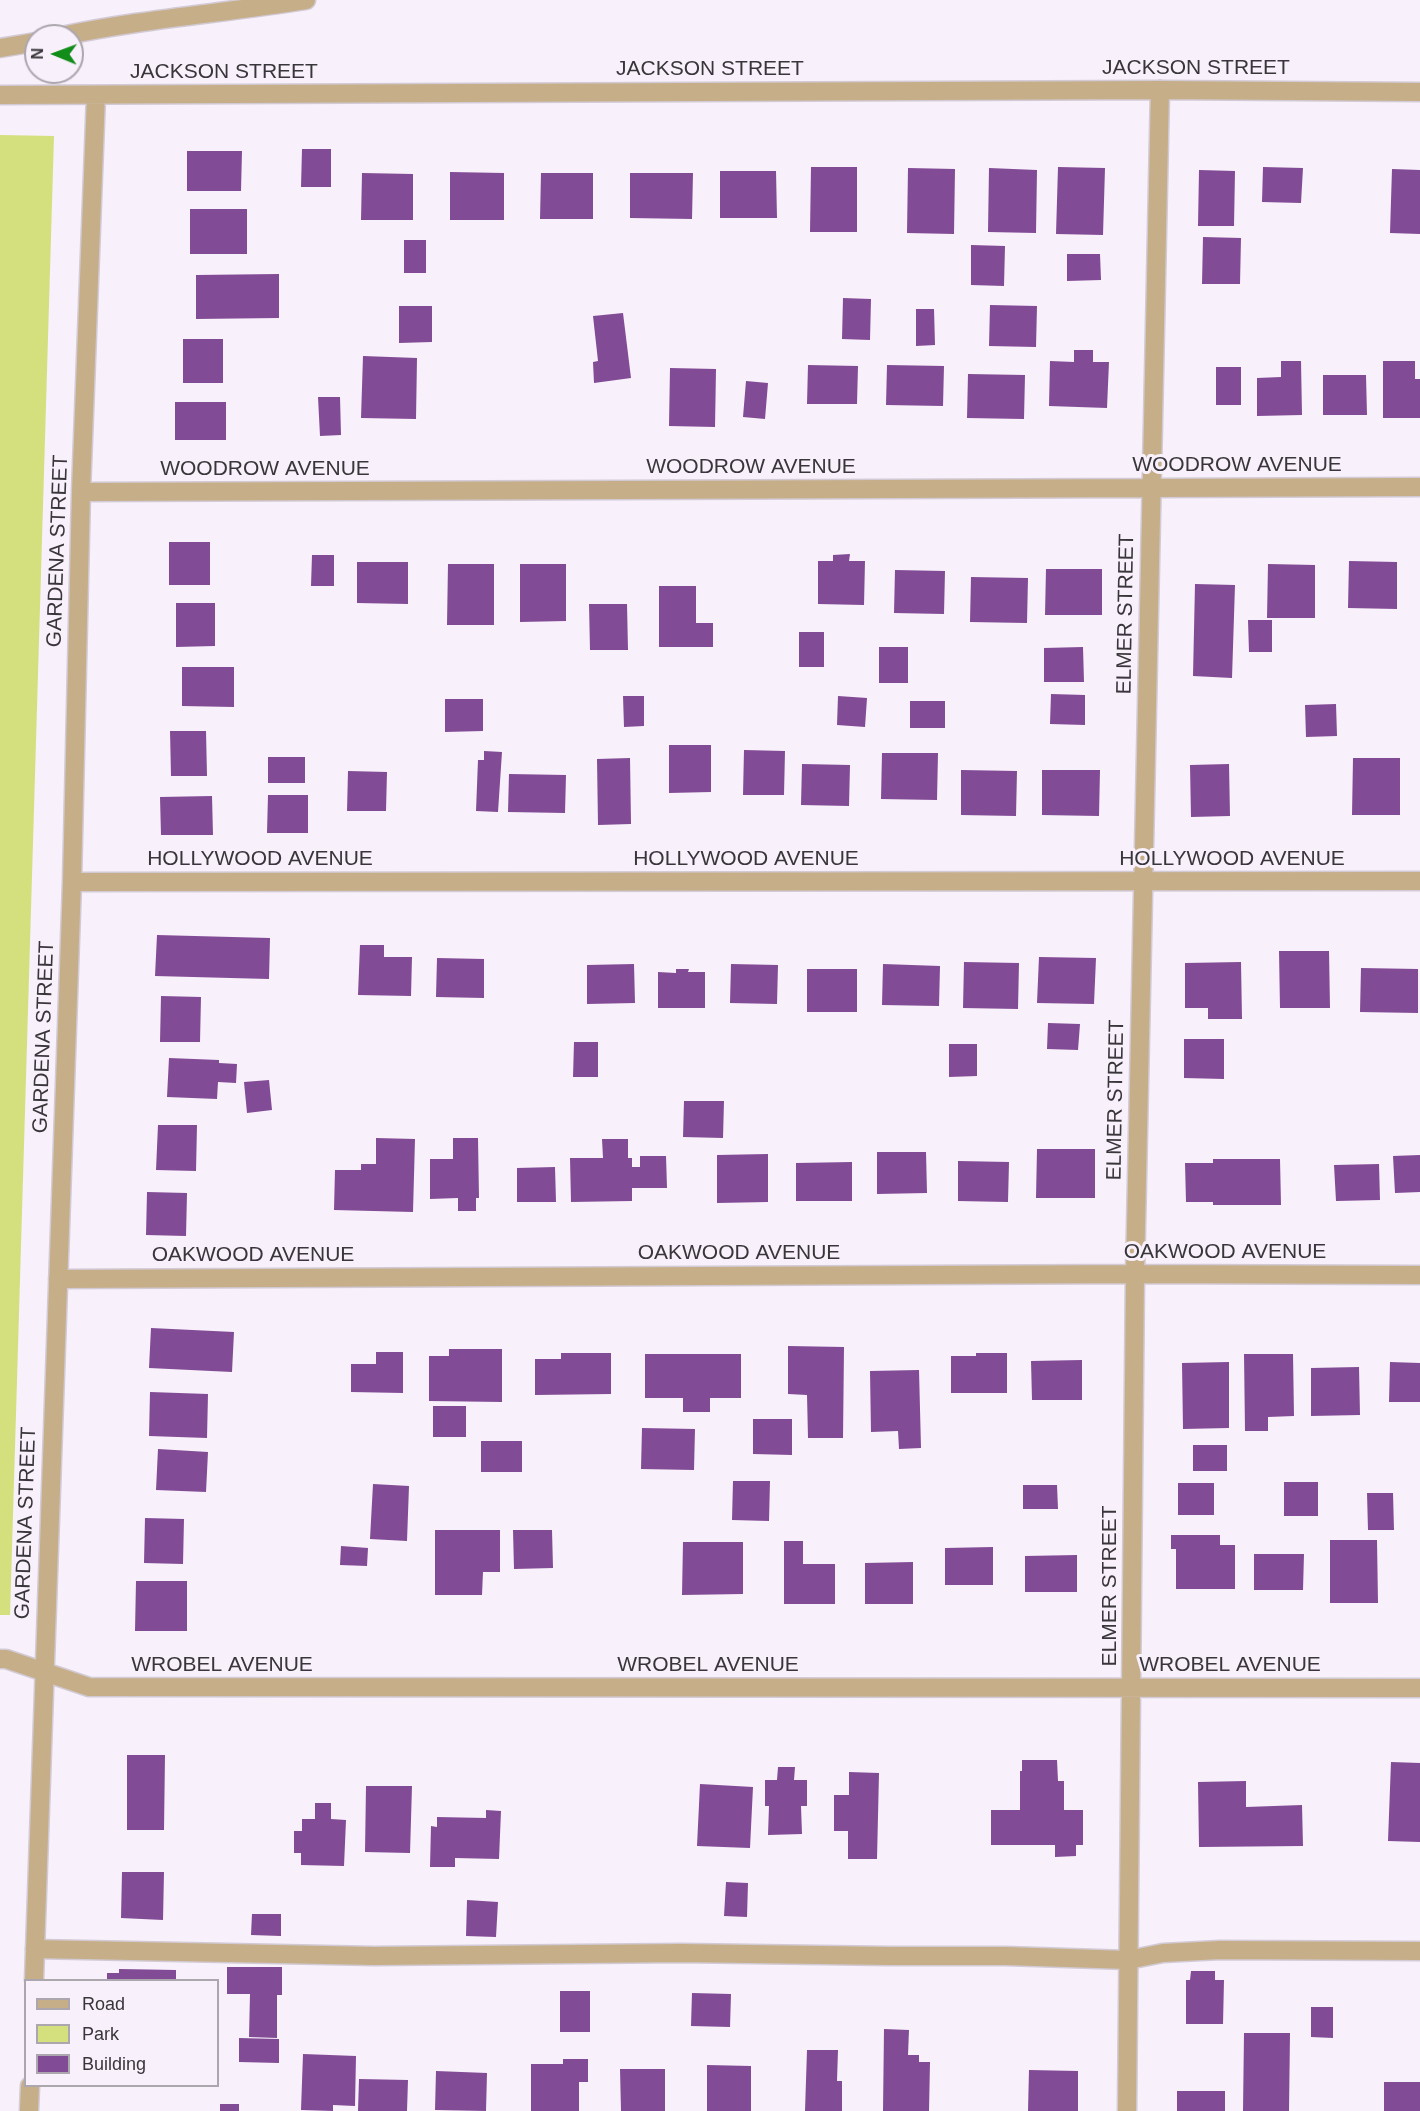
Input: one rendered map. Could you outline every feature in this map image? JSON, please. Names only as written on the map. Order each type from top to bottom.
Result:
[{"type":"street","points":[[84,32],[306,0]]},
{"type":"street","points":[[0,48],[24,44]]},
{"type":"street","name":"JACKSON STREET","points":[[0,95],[1160,90],[1420,92]]},
{"type":"street","name":"ELMER STREET","points":[[1127,2111],[1135,1274],[1160,90]]},
{"type":"street","name":"GARDENA STREET","points":[[34,1979],[72,882],[81,492],[96,95]]},
{"type":"street","name":"WOODROW AVENUE","points":[[81,492],[1420,487]]},
{"type":"street","name":"HOLLYWOOD AVENUE","points":[[72,882],[1420,881]]},
{"type":"street","name":"OAKWOOD AVENUE","points":[[58,1279],[1135,1274],[1420,1275]]},
{"type":"street","name":"WROBEL AVENUE","points":[[0,1659],[90,1687],[1420,1688]]},
{"type":"street","points":[[35,1949],[374,1956],[681,1953],[1128,1959],[1163,1953],[1220,1950],[1420,1950]]},
{"type":"street","points":[[29,2111],[30,2087]]},
{"type":"green space","points":[[0,135],[54,136],[10,1615],[0,1615]]},
{"type":"building","points":[[302,149],[331,149],[331,187],[301,187]]},
{"type":"building","points":[[187,151],[242,151],[241,191],[187,191]]},
{"type":"building","points":[[811,167],[857,167],[857,232],[810,232]]},
{"type":"building","points":[[1058,167],[1105,168],[1103,235],[1056,234]]},
{"type":"building","points":[[1263,167],[1303,168],[1301,203],[1262,202]]},
{"type":"building","points":[[908,168],[955,169],[954,234],[907,233]]},
{"type":"building","points":[[989,168],[1037,170],[1036,233],[988,232]]},
{"type":"building","points":[[1392,169],[1420,170],[1420,234],[1390,233]]},
{"type":"building","points":[[1199,170],[1235,171],[1234,226],[1198,226]]},
{"type":"building","points":[[720,171],[776,171],[777,218],[720,218]]},
{"type":"building","points":[[450,172],[504,173],[504,220],[450,220]]},
{"type":"building","points":[[362,173],[413,174],[413,220],[361,220]]},
{"type":"building","points":[[541,173],[593,173],[593,219],[540,219]]},
{"type":"building","points":[[630,173],[693,173],[692,219],[630,218]]},
{"type":"building","points":[[190,209],[247,209],[247,254],[190,254]]},
{"type":"building","points":[[1203,237],[1241,238],[1240,284],[1202,284]]},
{"type":"building","points":[[404,240],[426,240],[426,273],[404,273]]},
{"type":"building","points":[[971,245],[1005,246],[1004,286],[971,285]]},
{"type":"building","points":[[1067,254],[1100,254],[1101,280],[1067,281]]},
{"type":"building","points":[[279,274],[279,318],[196,319],[196,275]]},
{"type":"building","points":[[843,298],[871,299],[870,340],[842,339]]},
{"type":"building","points":[[990,305],[1037,306],[1036,347],[989,346]]},
{"type":"building","points":[[399,306],[432,306],[432,342],[399,343]]},
{"type":"building","points":[[916,309],[934,309],[935,345],[916,346]]},
{"type":"building","points":[[623,313],[631,378],[594,383],[593,362],[598,361],[593,316]]},
{"type":"building","points":[[183,339],[223,339],[223,383],[183,383]]},
{"type":"building","points":[[1074,350],[1093,350],[1093,362],[1109,362],[1107,408],[1049,406],[1050,361],[1074,362]]},
{"type":"building","points":[[363,356],[417,358],[416,419],[361,418]]},
{"type":"building","points":[[1281,361],[1301,361],[1302,415],[1257,416],[1257,378],[1281,377]]},
{"type":"building","points":[[1383,361],[1415,361],[1415,379],[1420,379],[1420,418],[1383,418]]},
{"type":"building","points":[[808,365],[858,366],[857,404],[807,404]]},
{"type":"building","points":[[887,365],[944,366],[943,406],[886,405]]},
{"type":"building","points":[[1216,367],[1241,367],[1241,405],[1216,405]]},
{"type":"building","points":[[670,368],[716,369],[715,427],[669,426]]},
{"type":"building","points":[[968,374],[1025,375],[1024,419],[967,418]]},
{"type":"building","points":[[1323,375],[1366,375],[1367,415],[1323,415]]},
{"type":"building","points":[[746,381],[768,383],[765,419],[743,417]]},
{"type":"building","points":[[318,397],[340,397],[341,435],[320,436]]},
{"type":"building","points":[[175,402],[226,402],[226,440],[175,440]]},
{"type":"building","points":[[169,542],[210,542],[210,585],[169,585]]},
{"type":"building","points":[[850,554],[849,561],[865,561],[864,605],[818,604],[818,561],[833,561],[833,555]]},
{"type":"building","points":[[312,555],[334,555],[334,586],[311,586]]},
{"type":"building","points":[[1349,561],[1397,562],[1397,609],[1348,608]]},
{"type":"building","points":[[357,562],[408,562],[408,604],[357,603]]},
{"type":"building","points":[[448,564],[494,564],[494,625],[447,625]]},
{"type":"building","points":[[520,564],[566,564],[566,621],[520,622]]},
{"type":"building","points":[[1268,564],[1315,565],[1315,618],[1267,618]]},
{"type":"building","points":[[1046,569],[1102,569],[1102,615],[1045,615]]},
{"type":"building","points":[[895,570],[945,571],[944,614],[894,613]]},
{"type":"building","points":[[971,577],[1028,578],[1027,623],[970,622]]},
{"type":"building","points":[[1195,584],[1235,585],[1232,678],[1193,676]]},
{"type":"building","points":[[659,586],[696,586],[696,623],[713,623],[713,647],[659,647]]},
{"type":"building","points":[[176,603],[215,603],[215,646],[176,647]]},
{"type":"building","points":[[589,604],[627,604],[628,650],[590,650]]},
{"type":"building","points":[[1248,620],[1272,620],[1272,652],[1249,652]]},
{"type":"building","points":[[799,632],[824,632],[824,667],[799,667]]},
{"type":"building","points":[[879,647],[908,647],[908,683],[879,683]]},
{"type":"building","points":[[1083,647],[1084,682],[1044,682],[1044,648]]},
{"type":"building","points":[[182,667],[234,667],[234,707],[182,706]]},
{"type":"building","points":[[1051,694],[1085,695],[1085,725],[1050,724]]},
{"type":"building","points":[[623,696],[644,696],[644,726],[624,727]]},
{"type":"building","points":[[838,696],[867,698],[865,727],[837,725]]},
{"type":"building","points":[[445,699],[483,699],[483,731],[445,732]]},
{"type":"building","points":[[910,701],[945,701],[945,728],[910,728]]},
{"type":"building","points":[[1336,704],[1337,736],[1306,737],[1305,705]]},
{"type":"building","points":[[170,731],[206,731],[207,776],[171,776]]},
{"type":"building","points":[[669,745],[711,745],[711,792],[669,793]]},
{"type":"building","points":[[744,750],[785,751],[784,795],[743,795]]},
{"type":"building","points":[[484,751],[502,752],[498,812],[476,811],[478,760],[484,760]]},
{"type":"building","points":[[882,753],[938,753],[937,800],[881,799]]},
{"type":"building","points":[[268,757],[305,757],[305,783],[268,783]]},
{"type":"building","points":[[630,758],[631,824],[598,825],[597,759]]},
{"type":"building","points":[[1353,758],[1400,758],[1400,815],[1352,815]]},
{"type":"building","points":[[802,764],[850,765],[849,806],[801,805]]},
{"type":"building","points":[[1229,764],[1230,816],[1191,817],[1190,765]]},
{"type":"building","points":[[961,770],[1017,771],[1016,816],[961,815]]},
{"type":"building","points":[[1042,770],[1100,770],[1099,816],[1042,815]]},
{"type":"building","points":[[348,771],[387,772],[386,811],[347,811]]},
{"type":"building","points":[[509,774],[566,775],[565,813],[508,812]]},
{"type":"building","points":[[268,795],[308,795],[308,833],[267,833]]},
{"type":"building","points":[[212,796],[213,835],[161,835],[160,797]]},
{"type":"building","points":[[157,935],[270,938],[269,979],[155,976]]},
{"type":"building","points":[[360,945],[384,945],[384,957],[412,957],[411,996],[358,995]]},
{"type":"building","points":[[1279,951],[1329,951],[1330,1008],[1280,1008]]},
{"type":"building","points":[[1039,957],[1096,958],[1094,1004],[1037,1003]]},
{"type":"building","points":[[437,958],[484,959],[484,998],[436,997]]},
{"type":"building","points":[[964,962],[1019,963],[1018,1009],[963,1008]]},
{"type":"building","points":[[1241,962],[1242,1019],[1208,1019],[1208,1008],[1185,1008],[1185,963]]},
{"type":"building","points":[[634,964],[635,1003],[587,1004],[587,965]]},
{"type":"building","points":[[731,964],[778,965],[777,1004],[730,1003]]},
{"type":"building","points":[[883,964],[940,966],[939,1006],[882,1005]]},
{"type":"building","points":[[1361,968],[1418,969],[1418,1013],[1360,1012]]},
{"type":"building","points":[[676,969],[705,972],[705,1008],[658,1008],[658,972],[676,973]]},
{"type":"building","points":[[807,969],[857,969],[857,1012],[807,1012]]},
{"type":"building","points":[[161,996],[201,997],[200,1042],[160,1042]]},
{"type":"building","points":[[1048,1023],[1080,1024],[1078,1050],[1047,1049]]},
{"type":"building","points":[[1184,1039],[1224,1039],[1224,1079],[1184,1078]]},
{"type":"building","points":[[574,1042],[598,1042],[598,1077],[573,1077]]},
{"type":"building","points":[[949,1044],[977,1044],[977,1076],[949,1077]]},
{"type":"building","points":[[169,1058],[219,1060],[219,1063],[237,1064],[236,1083],[218,1082],[217,1099],[167,1097]]},
{"type":"building","points":[[269,1080],[272,1110],[247,1113],[244,1082]]},
{"type":"building","points":[[684,1101],[724,1101],[723,1138],[683,1137]]},
{"type":"building","points":[[158,1125],[197,1125],[196,1171],[156,1170]]},
{"type":"building","points":[[376,1138],[415,1139],[413,1212],[334,1210],[335,1170],[361,1170],[361,1164],[376,1164]]},
{"type":"building","points":[[453,1138],[478,1138],[479,1198],[476,1198],[476,1211],[458,1211],[458,1198],[430,1199],[430,1159],[453,1159]]},
{"type":"building","points":[[602,1139],[628,1139],[628,1158],[632,1158],[632,1167],[640,1167],[640,1156],[666,1156],[667,1188],[632,1188],[632,1201],[571,1202],[570,1158],[603,1158]]},
{"type":"building","points":[[1037,1149],[1095,1149],[1095,1198],[1036,1198]]},
{"type":"building","points":[[877,1152],[926,1152],[927,1193],[877,1194]]},
{"type":"building","points":[[768,1154],[768,1202],[717,1203],[717,1155]]},
{"type":"building","points":[[1420,1155],[1420,1192],[1395,1193],[1393,1156]]},
{"type":"building","points":[[1213,1159],[1280,1159],[1281,1205],[1213,1205],[1213,1202],[1186,1202],[1185,1163],[1213,1163]]},
{"type":"building","points":[[958,1161],[1009,1162],[1008,1202],[958,1201]]},
{"type":"building","points":[[852,1162],[852,1201],[796,1201],[796,1163]]},
{"type":"building","points":[[1379,1164],[1380,1200],[1336,1201],[1334,1165]]},
{"type":"building","points":[[555,1167],[556,1202],[517,1202],[517,1168]]},
{"type":"building","points":[[147,1192],[187,1193],[186,1236],[146,1235]]},
{"type":"building","points":[[151,1328],[234,1332],[232,1372],[149,1368]]},
{"type":"building","points":[[788,1346],[844,1347],[843,1438],[808,1438],[807,1395],[788,1394]]},
{"type":"building","points":[[449,1349],[502,1349],[502,1402],[429,1401],[429,1356],[449,1356]]},
{"type":"building","points":[[376,1352],[403,1352],[403,1393],[351,1392],[351,1364],[376,1364]]},
{"type":"building","points":[[561,1353],[611,1353],[611,1394],[535,1395],[535,1359],[561,1359]]},
{"type":"building","points":[[976,1353],[1007,1353],[1007,1393],[951,1393],[951,1356],[976,1356]]},
{"type":"building","points":[[645,1354],[741,1354],[741,1398],[710,1398],[710,1412],[683,1412],[683,1398],[645,1398]]},
{"type":"building","points":[[1244,1354],[1293,1354],[1294,1416],[1268,1417],[1268,1431],[1245,1431]]},
{"type":"building","points":[[1082,1360],[1082,1400],[1032,1400],[1031,1361]]},
{"type":"building","points":[[1229,1362],[1229,1428],[1183,1429],[1182,1363]]},
{"type":"building","points":[[1390,1362],[1420,1363],[1420,1402],[1389,1402]]},
{"type":"building","points":[[1359,1367],[1360,1415],[1311,1416],[1311,1368]]},
{"type":"building","points":[[919,1370],[921,1448],[899,1449],[898,1431],[871,1432],[870,1371]]},
{"type":"building","points":[[150,1392],[208,1394],[207,1438],[149,1436]]},
{"type":"building","points":[[433,1406],[466,1406],[466,1437],[433,1437]]},
{"type":"building","points":[[753,1419],[792,1419],[792,1455],[753,1454]]},
{"type":"building","points":[[642,1428],[695,1429],[694,1470],[641,1469]]},
{"type":"building","points":[[481,1441],[522,1441],[522,1472],[481,1472]]},
{"type":"building","points":[[1193,1445],[1227,1445],[1227,1471],[1193,1471]]},
{"type":"building","points":[[158,1449],[208,1452],[206,1492],[156,1490]]},
{"type":"building","points":[[733,1481],[770,1481],[769,1521],[732,1520]]},
{"type":"building","points":[[1284,1482],[1318,1482],[1318,1516],[1284,1516]]},
{"type":"building","points":[[1178,1483],[1214,1483],[1214,1515],[1178,1515]]},
{"type":"building","points":[[373,1484],[409,1486],[407,1541],[370,1539]]},
{"type":"building","points":[[1023,1485],[1057,1485],[1058,1509],[1023,1509]]},
{"type":"building","points":[[1367,1493],[1393,1493],[1394,1530],[1368,1530]]},
{"type":"building","points":[[145,1518],[184,1519],[183,1564],[144,1563]]},
{"type":"building","points":[[435,1530],[500,1530],[500,1572],[483,1572],[482,1595],[435,1595]]},
{"type":"building","points":[[513,1530],[552,1530],[553,1568],[514,1569]]},
{"type":"building","points":[[1171,1535],[1220,1535],[1220,1545],[1235,1545],[1235,1589],[1176,1589],[1176,1549],[1171,1549]]},
{"type":"building","points":[[1330,1540],[1377,1540],[1378,1603],[1330,1603]]},
{"type":"building","points":[[784,1541],[803,1541],[803,1564],[835,1564],[835,1604],[784,1604]]},
{"type":"building","points":[[683,1542],[743,1542],[743,1594],[682,1595]]},
{"type":"building","points":[[341,1546],[368,1548],[367,1566],[340,1565]]},
{"type":"building","points":[[993,1547],[993,1585],[945,1585],[945,1548]]},
{"type":"building","points":[[1254,1554],[1304,1554],[1303,1590],[1254,1590]]},
{"type":"building","points":[[1077,1555],[1077,1592],[1025,1592],[1025,1556]]},
{"type":"building","points":[[913,1562],[913,1604],[865,1604],[865,1563]]},
{"type":"building","points":[[136,1581],[187,1581],[187,1631],[135,1631]]},
{"type":"building","points":[[127,1755],[165,1755],[164,1830],[127,1830]]},
{"type":"building","points":[[1022,1760],[1057,1760],[1058,1781],[1064,1781],[1064,1810],[1083,1810],[1083,1845],[1076,1845],[1076,1856],[1055,1857],[1055,1845],[991,1845],[991,1810],[1020,1810]]},
{"type":"building","points":[[1391,1762],[1420,1763],[1420,1842],[1388,1841]]},
{"type":"building","points":[[778,1767],[795,1767],[794,1780],[807,1780],[807,1806],[801,1806],[802,1834],[768,1835],[769,1806],[765,1806],[765,1780],[777,1780]]},
{"type":"building","points":[[849,1772],[879,1773],[877,1859],[848,1859],[848,1831],[834,1831],[834,1795],[849,1795]]},
{"type":"building","points":[[1246,1781],[1246,1807],[1302,1805],[1303,1846],[1199,1847],[1198,1782]]},
{"type":"building","points":[[700,1784],[753,1787],[750,1848],[697,1846]]},
{"type":"building","points":[[366,1786],[412,1786],[410,1853],[365,1852]]},
{"type":"building","points":[[315,1803],[331,1803],[331,1819],[346,1820],[344,1866],[301,1865],[301,1853],[294,1853],[294,1831],[302,1831],[302,1819],[315,1819]]},
{"type":"building","points":[[486,1810],[501,1811],[499,1859],[455,1858],[455,1867],[430,1867],[431,1826],[437,1827],[437,1817],[486,1818]]},
{"type":"building","points":[[122,1872],[164,1872],[163,1920],[121,1918]]},
{"type":"building","points":[[726,1882],[748,1883],[747,1917],[724,1916]]},
{"type":"building","points":[[467,1900],[498,1902],[496,1937],[466,1936]]},
{"type":"building","points":[[252,1914],[281,1914],[281,1936],[251,1935]]},
{"type":"building","points":[[227,1967],[282,1967],[282,1995],[277,1995],[277,2038],[249,2037],[250,1994],[227,1994]]},
{"type":"building","points":[[119,1969],[176,1970],[176,1979],[107,1979],[107,1973],[119,1973]]},
{"type":"building","points":[[1191,1971],[1215,1971],[1215,1980],[1224,1980],[1223,2024],[1186,2024],[1186,1980],[1190,1980]]},
{"type":"building","points":[[560,1991],[590,1991],[590,2032],[560,2032]]},
{"type":"building","points":[[692,1993],[731,1994],[730,2027],[691,2026]]},
{"type":"building","points":[[1311,2007],[1333,2007],[1333,2038],[1311,2037]]},
{"type":"building","points":[[884,2029],[909,2030],[908,2055],[919,2055],[919,2062],[930,2062],[929,2111],[883,2111]]},
{"type":"building","points":[[1244,2033],[1290,2033],[1289,2111],[1243,2111]]},
{"type":"building","points":[[239,2038],[279,2039],[279,2063],[239,2062]]},
{"type":"building","points":[[807,2050],[838,2050],[837,2081],[842,2081],[842,2111],[805,2111]]},
{"type":"building","points":[[303,2054],[356,2056],[355,2106],[333,2105],[333,2111],[301,2110]]},
{"type":"building","points":[[563,2059],[588,2059],[588,2082],[579,2082],[579,2111],[531,2111],[531,2064],[563,2064]]},
{"type":"building","points":[[707,2065],[751,2066],[751,2111],[707,2111]]},
{"type":"building","points":[[620,2069],[665,2069],[665,2111],[621,2111]]},
{"type":"building","points":[[1029,2070],[1078,2071],[1078,2111],[1028,2111]]},
{"type":"building","points":[[436,2071],[487,2073],[486,2111],[435,2110]]},
{"type":"building","points":[[359,2079],[408,2080],[407,2111],[358,2111]]},
{"type":"building","points":[[1384,2082],[1420,2082],[1420,2111],[1384,2111]]},
{"type":"building","points":[[1177,2091],[1225,2091],[1225,2111],[1177,2111]]},
{"type":"building","points":[[220,2104],[239,2104],[239,2111],[220,2111]]}]
